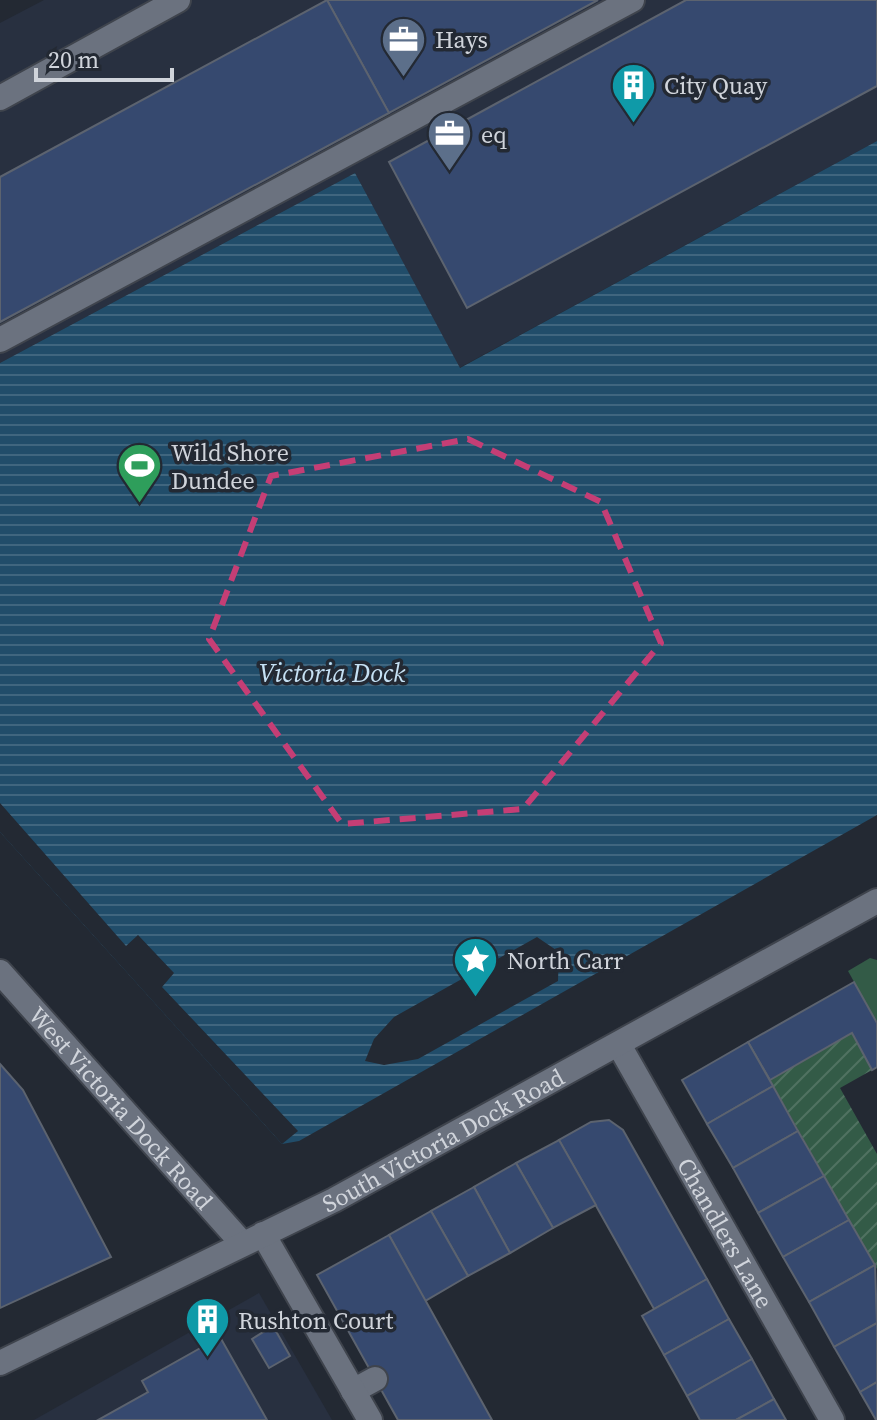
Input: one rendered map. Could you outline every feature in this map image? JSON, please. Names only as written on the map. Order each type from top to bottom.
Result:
[{"type":"street","points":[[0,98],[178,0]]},
{"type":"street","points":[[0,340],[632,0]]},
{"type":"street","name":"South Victoria Dock Road","points":[[0,1363],[334,1200],[877,901]]},
{"type":"street","name":"West Victoria Dock Road","points":[[0,972],[252,1238],[370,1420]]},
{"type":"street","name":"Chandlers Lane","points":[[619,1045],[832,1420]]},
{"type":"street","points":[[353,1391],[375,1379]]},
{"type":"highlighted area","points":[[468,439],[601,502],[661,643],[523,809],[342,824],[209,639],[271,476]]},
{"type":"shaded area","points":[[44,0],[877,0],[877,141],[459,368],[355,173],[0,363],[0,23]]},
{"type":"shaded area","points":[[259,1293],[332,1420],[34,1420]]},
{"type":"green space","points":[[870,958],[877,960],[877,1023],[848,971]]},
{"type":"green space","points":[[852,1033],[872,1070],[840,1088],[877,1154],[877,1269],[770,1080]]},
{"type":"water","name":"Victoria Dock","points":[[877,141],[877,815],[299,1141],[282,1144],[0,832],[0,363],[355,173],[460,368]],"holes":[[[537,937],[559,952],[558,981],[418,1059],[384,1065],[365,1061],[374,1039],[394,1017]]]},
{"type":"pier","points":[[0,803],[126,946],[138,935],[174,973],[162,987],[298,1131],[282,1144],[0,832]]},
{"type":"building","points":[[327,0],[598,0],[389,113]]},
{"type":"building","points":[[327,0],[389,113],[0,322],[0,177]]},
{"type":"building","name":"City Quay","points":[[686,0],[877,0],[877,86],[467,308],[389,162]]},
{"type":"building","points":[[854,982],[877,1023],[877,1067],[872,1070],[852,1033],[770,1080],[748,1042]]},
{"type":"building","points":[[748,1042],[773,1086],[707,1124],[682,1080]]},
{"type":"building","points":[[0,1064],[23,1090],[111,1257],[0,1308]]},
{"type":"building","points":[[773,1086],[798,1131],[733,1168],[707,1124]]},
{"type":"building","points":[[609,1120],[623,1130],[707,1279],[654,1309],[559,1140],[591,1122]]},
{"type":"building","points":[[798,1131],[824,1176],[758,1213],[733,1168]]},
{"type":"building","points":[[559,1140],[596,1205],[553,1228],[516,1163]]},
{"type":"building","points":[[516,1163],[553,1228],[510,1253],[474,1187]]},
{"type":"building","points":[[824,1176],[849,1220],[783,1257],[758,1213]]},
{"type":"building","points":[[474,1187],[510,1253],[468,1276],[431,1211]]},
{"type":"building","points":[[431,1211],[468,1276],[425,1301],[389,1235]]},
{"type":"building","points":[[849,1220],[875,1265],[809,1302],[783,1257]]},
{"type":"building","points":[[389,1235],[492,1420],[398,1420],[317,1275]]},
{"type":"building","points":[[875,1265],[877,1323],[834,1347],[809,1302]]},
{"type":"building","points":[[707,1279],[729,1319],[664,1355],[642,1316]]},
{"type":"building","points":[[729,1319],[752,1359],[687,1396],[664,1355]]},
{"type":"building","points":[[877,1323],[877,1382],[860,1392],[834,1347]]},
{"type":"building","points":[[273,1326],[290,1356],[269,1368],[252,1339]]},
{"type":"building","name":"Rushton Court","points":[[220,1337],[267,1420],[98,1420],[148,1392],[142,1381]]},
{"type":"building","points":[[752,1359],[774,1399],[736,1420],[700,1420],[687,1396]]},
{"type":"building","points":[[877,1382],[877,1420],[876,1420],[860,1392]]},
{"type":"building","points":[[774,1399],[786,1420],[736,1420]]},
{"type":"place","name":"Hays","points":[[404,78]]},
{"type":"place","name":"City Quay","points":[[633,124]]},
{"type":"place","name":"eq","points":[[450,173]]},
{"type":"place","name":"Wild Shore Dundee","points":[[140,505]]},
{"type":"place","name":"North Carr","points":[[476,999]]},
{"type":"place","name":"Rushton Court","points":[[207,1359]]}]
